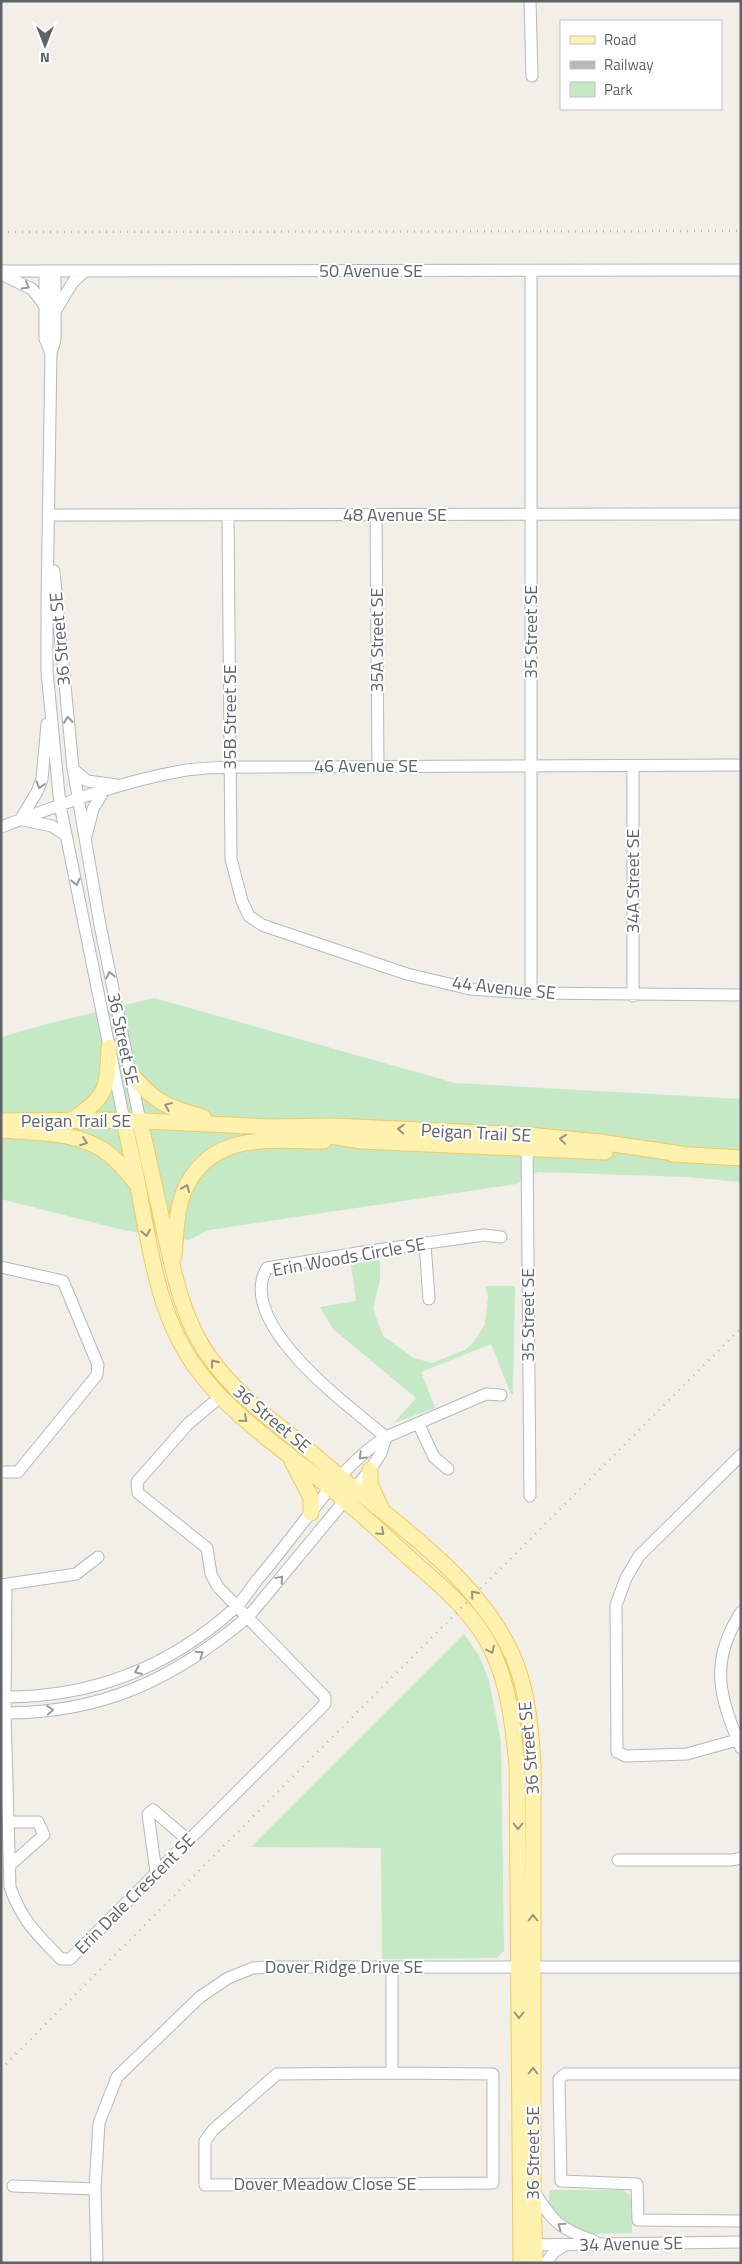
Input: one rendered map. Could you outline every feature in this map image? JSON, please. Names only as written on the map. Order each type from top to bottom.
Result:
[{"type":"main road","points":[[73,1119],[94,1105],[102,1095],[108,1076],[109,1047]]},
{"type":"main road","points":[[131,1074],[156,1101],[185,1113],[232,1125]]},
{"type":"main road","name":"Peigan Trail SE","points":[[1,1121],[73,1119],[270,1127],[333,1126],[527,1142]]},
{"type":"main road","name":"36 Street SE","points":[[124,1120],[150,1251],[166,1308],[181,1342],[196,1368],[220,1397],[289,1455],[336,1483]]},
{"type":"main road","name":"36 Street SE","points":[[140,1121],[173,1270],[182,1301],[196,1334],[215,1365],[232,1386],[349,1494],[463,1608],[483,1635],[501,1670],[508,1697],[517,1765],[526,1966],[533,2190],[528,2245],[521,2263]]},
{"type":"main road","name":"Peigan Trail SE","points":[[270,1127],[362,1141],[600,1142],[681,1154],[741,1158]]},
{"type":"main road","points":[[1,1130],[63,1136],[83,1141],[110,1154],[138,1185]]},
{"type":"main road","points":[[173,1270],[178,1214],[186,1186],[199,1167],[214,1153],[232,1145],[260,1140],[362,1141]]},
{"type":"main road","points":[[289,1455],[311,1498],[311,1513]]},
{"type":"main road","points":[[370,1470],[370,1484],[382,1510]]},
{"type":"main road","name":"36 Street SE","points":[[349,1494],[382,1510],[475,1595],[508,1644],[516,1664],[531,1729],[533,1767],[526,1966],[528,2245],[535,2263]]},
{"type":"street","points":[[530,1],[532,76]]},
{"type":"street","name":"50 Avenue SE","points":[[1,273],[50,271],[741,270]]},
{"type":"street","name":"36 Street SE","points":[[50,271],[50,309],[55,340],[50,353],[50,515],[47,633],[50,702],[60,805],[65,835],[124,1120]]},
{"type":"street","points":[[1,273],[32,289],[50,309],[85,271]]},
{"type":"street","name":"35 Street SE","points":[[530,994],[531,271]]},
{"type":"street","name":"48 Avenue SE","points":[[50,515],[741,514]]},
{"type":"street","name":"36 Street SE","points":[[50,515],[73,768],[85,842],[140,1121]]},
{"type":"street","name":"35B Street SE","points":[[228,515],[231,859],[242,901],[249,916]]},
{"type":"street","name":"35A Street SE","points":[[376,515],[378,766]]},
{"type":"street","points":[[50,702],[42,779],[37,792],[20,820],[52,826],[65,835]]},
{"type":"street","name":"46 Avenue SE","points":[[1,828],[60,805],[182,771],[231,767],[741,765]]},
{"type":"street","name":"34A Street SE","points":[[633,766],[633,996]]},
{"type":"street","points":[[73,768],[87,781],[124,786]]},
{"type":"street","points":[[85,842],[93,809],[103,792]]},
{"type":"street","name":"44 Avenue SE","points":[[249,916],[262,924],[408,974],[470,988],[530,994],[633,996],[741,995]]},
{"type":"street","name":"35 Street SE","points":[[527,1142],[530,1496]]},
{"type":"street","name":"Erin Woods Circle SE","points":[[386,1437],[307,1371],[286,1346],[273,1325],[264,1303],[260,1279],[267,1268],[484,1235],[501,1237]]},
{"type":"street","points":[[425,1244],[429,1299]]},
{"type":"street","points":[[1,1267],[63,1281],[98,1365],[97,1375],[18,1472],[1,1472]]},
{"type":"street","points":[[3,1697],[62,1693],[112,1682],[158,1663],[189,1644],[237,1606],[336,1483],[372,1446],[386,1437],[486,1394],[501,1395]]},
{"type":"street","name":"Erin Dale Crescent SE","points":[[4,1585],[3,1713],[10,1887],[17,1909],[26,1922],[61,1959],[70,1959],[325,1704],[325,1697],[249,1616],[218,1587],[211,1574],[208,1548],[138,1493],[137,1482],[188,1424],[220,1397]]},
{"type":"street","points":[[418,1423],[434,1457],[448,1469]]},
{"type":"street","points":[[3,1713],[66,1709],[116,1697],[162,1678],[225,1636],[249,1616],[370,1470],[381,1453],[386,1437]]},
{"type":"street","points":[[741,1455],[639,1556],[626,1578],[616,1605],[617,1752],[626,1756],[687,1754],[739,1744],[721,1692],[720,1658],[732,1627],[741,1612]]},
{"type":"street","points":[[4,1585],[76,1574],[98,1557]]},
{"type":"street","points":[[156,1872],[148,1814],[153,1810],[188,1840]]},
{"type":"street","points":[[8,1822],[38,1822],[44,1835],[9,1866]]},
{"type":"street","points":[[618,1860],[732,1860],[741,1858]]},
{"type":"street","points":[[392,1967],[392,2073]]},
{"type":"street","name":"Dover Ridge Drive SE","points":[[97,2263],[95,2189],[99,2123],[116,2077],[200,1997],[228,1978],[253,1968],[741,1967]]},
{"type":"street","name":"Dover Meadow Close SE","points":[[392,2073],[492,2074],[493,2183],[205,2185],[205,2141],[213,2130],[276,2074],[392,2073]]},
{"type":"street","points":[[741,2074],[565,2074],[559,2079],[561,2181],[637,2184],[638,2220],[741,2220]]},
{"type":"street","points":[[13,2186],[95,2189]]},
{"type":"street","points":[[533,2190],[547,2212],[561,2228],[603,2244]]},
{"type":"street","name":"34 Avenue SE","points":[[528,2245],[741,2242]]},
{"type":"street","points":[[546,2263],[554,2252],[567,2244]]},
{"type":"green space","points":[[154,998],[455,1083],[741,1099],[741,1182],[687,1177],[538,1172],[516,1184],[209,1230],[189,1240],[127,1231],[1,1199],[1,1037]]},
{"type":"green space","points":[[380,1260],[380,1280],[373,1309],[383,1336],[414,1358],[432,1363],[465,1350],[474,1342],[485,1324],[488,1297],[485,1286],[515,1286],[513,1394],[511,1394],[491,1344],[421,1372],[435,1408],[394,1423],[416,1398],[333,1329],[320,1307],[356,1301],[351,1264]]},
{"type":"green space","points":[[464,1634],[479,1656],[489,1680],[501,1742],[504,1951],[497,1958],[382,1959],[381,1848],[251,1847]]},
{"type":"green space","points":[[549,2190],[623,2190],[629,2194],[632,2202],[632,2233],[588,2234],[572,2227],[553,2211],[549,2203]]},
{"type":"railway","points":[[1,232],[741,231]]},
{"type":"railway","points":[[1,2069],[741,1328]]}]
